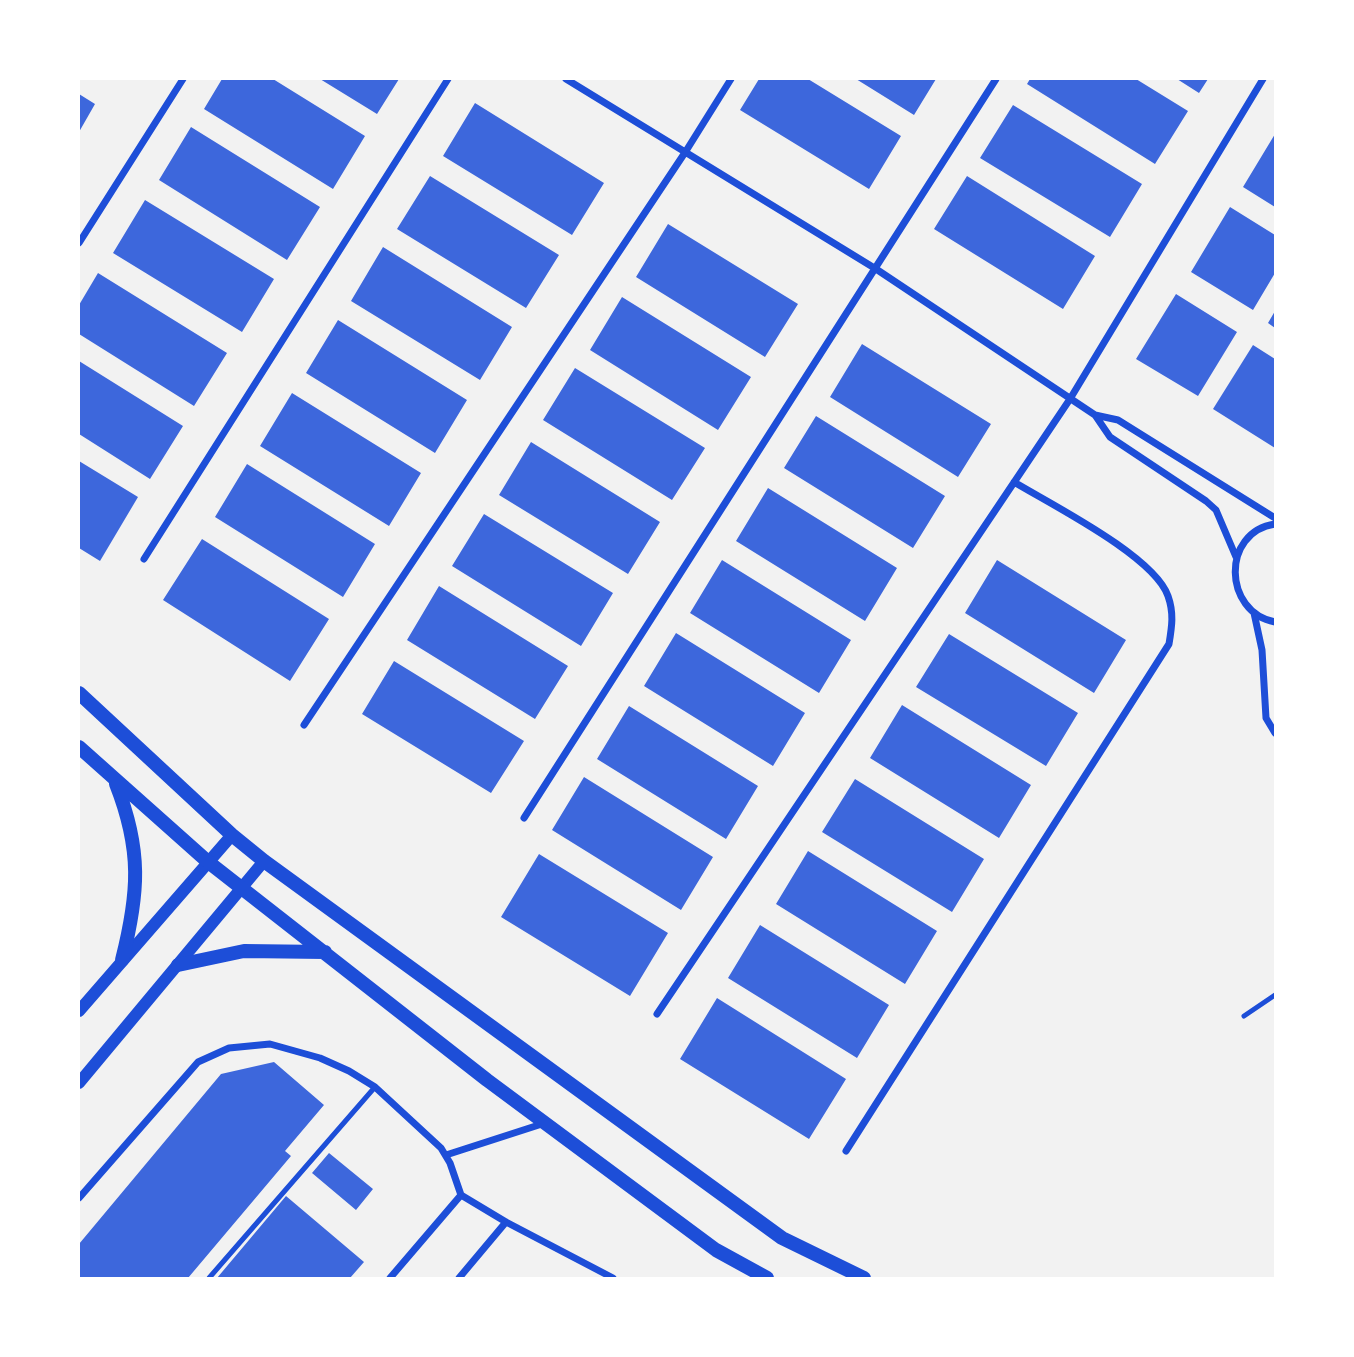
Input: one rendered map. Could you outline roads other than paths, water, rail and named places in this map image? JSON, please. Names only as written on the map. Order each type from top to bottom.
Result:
[{"type":"main road","points":[[79,693],[232,835],[264,861],[782,1238],[864,1278]]},
{"type":"main road","points":[[79,747],[115,782],[207,861],[545,1123],[716,1250],[767,1278]]},
{"type":"main road","points":[[115,782],[129,817],[136,869],[133,915],[122,960]]},
{"type":"main road","points":[[177,965],[243,951],[325,952]]},
{"type":"street","points":[[79,243],[183,79]]},
{"type":"street","points":[[144,559],[448,79]]},
{"type":"street","points":[[566,79],[876,269],[1095,415],[1118,419],[1275,517]]},
{"type":"street","points":[[304,725],[686,151],[731,79]]},
{"type":"street","points":[[524,818],[996,79]]},
{"type":"street","points":[[657,1014],[1070,399],[1263,79]]},
{"type":"street","points":[[1095,415],[1110,437],[1216,510],[1236,557]]},
{"type":"street","points":[[846,1152],[1169,644],[1173,617],[1167,594],[1155,574],[1131,553],[1014,482]]},
{"type":"street","points":[[1275,524],[1254,532],[1244,543],[1236,557],[1234,573],[1236,588],[1243,602],[1254,613],[1275,622]]},
{"type":"street","points":[[1254,613],[1262,650],[1266,718],[1275,733]]},
{"type":"street","points":[[79,1011],[232,835]]},
{"type":"street","points":[[79,1083],[264,861]]},
{"type":"street","points":[[79,1198],[198,1062],[229,1048],[270,1044],[320,1058],[349,1071],[374,1087],[430,1136],[446,1155],[461,1195],[506,1222],[613,1278]]},
{"type":"street","points":[[446,1155],[545,1123]]},
{"type":"street","points":[[390,1278],[461,1195]]},
{"type":"street","points":[[460,1278],[506,1222]]},
{"type":"lane","points":[[1244,1016],[1275,995]]},
{"type":"lane","points":[[209,1278],[374,1087]]}]
